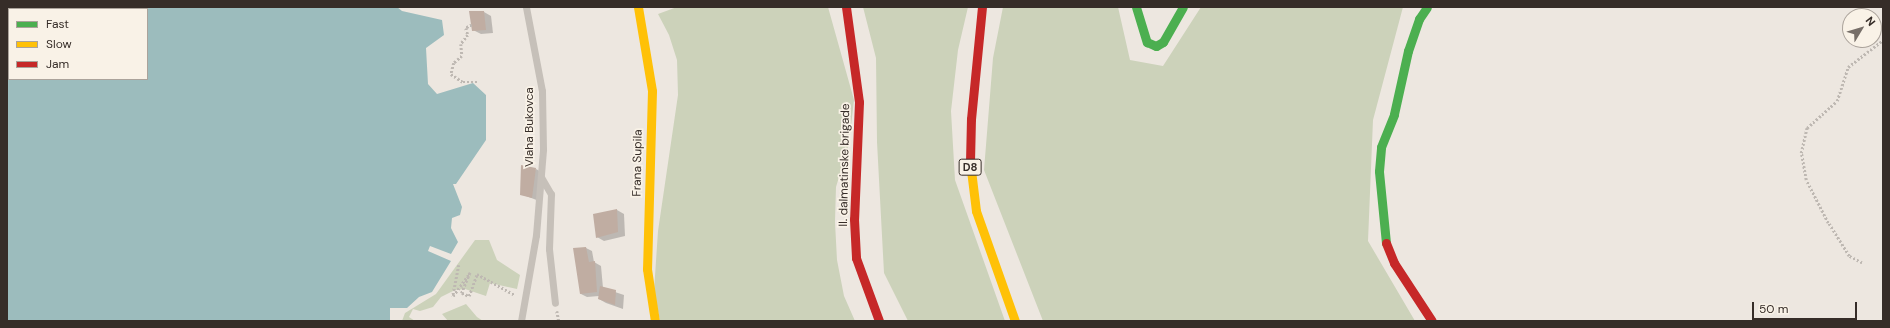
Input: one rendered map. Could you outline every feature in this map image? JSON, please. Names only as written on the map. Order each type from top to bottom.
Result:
[{"type":"street","name":"Frana Supila","points":[[638,7],[647,49],[652,91],[648,269],[655,321]]},
{"type":"street","name":"II. dalmatinske brigade","points":[[846,7],[859,102],[854,219],[856,258],[866,290],[879,321]]},
{"type":"street","name":"D8","points":[[982,7],[971,119],[970,176],[976,211],[1015,321]]},
{"type":"street","points":[[1136,7],[1147,42],[1156,46],[1163,42],[1183,7]]},
{"type":"street","points":[[1426,7],[1419,19],[1408,51],[1394,114],[1381,147],[1379,171],[1386,243],[1394,263],[1432,321]]},
{"type":"lane","name":"Vlaha Bukovca","points":[[521,321],[530,274],[541,177],[542,91],[526,7]]},
{"type":"lane","name":"Vlaha Bukovca","points":[[541,177],[551,194],[549,249],[555,303]]},
{"type":"path","points":[[472,25],[466,28],[468,35],[461,44],[462,56],[454,63],[451,74],[463,82],[478,82]]},
{"type":"path","points":[[1862,263],[1849,256],[1828,223],[1806,180],[1801,153],[1807,128],[1837,101],[1848,67],[1883,40]]},
{"type":"path","points":[[459,265],[453,296],[470,273],[462,293],[469,296],[477,274],[521,298]]},
{"type":"green space","points":[[677,7],[828,7],[854,100],[849,144],[836,187],[835,222],[837,260],[844,296],[855,321],[660,321],[654,291],[658,231],[678,95],[677,60],[669,35],[658,14]]},
{"type":"green space","points":[[863,7],[968,7],[958,50],[951,111],[955,180],[1005,321],[908,321],[884,273],[877,142],[876,58]]},
{"type":"green space","points":[[1003,7],[1118,7],[1130,60],[1163,66],[1201,7],[1403,7],[1373,120],[1368,241],[1415,321],[1043,321],[984,170],[993,58]]},
{"type":"green space","points":[[475,240],[489,240],[497,260],[520,275],[517,289],[490,283],[486,296],[465,289],[455,290],[441,297],[433,307],[420,311],[413,309],[409,317],[415,321],[402,321],[405,313],[436,294]]},
{"type":"green space","points":[[466,304],[477,317],[483,321],[448,321],[442,314]]},
{"type":"water","points":[[7,7],[397,7],[402,11],[442,20],[444,35],[426,48],[428,84],[437,94],[473,83],[486,95],[486,140],[456,184],[453,184],[462,207],[460,215],[452,218],[451,228],[458,242],[451,254],[430,246],[428,251],[451,261],[432,292],[419,297],[407,308],[390,308],[390,321],[7,321]]},
{"type":"building","points":[[469,11],[484,11],[486,30],[472,31]]},
{"type":"building","points":[[521,165],[536,168],[532,198],[520,195]]},
{"type":"building","points":[[617,209],[618,232],[596,238],[593,214]]},
{"type":"building","points":[[586,247],[589,262],[595,261],[597,292],[580,294],[573,248]]},
{"type":"building","points":[[600,286],[616,290],[615,305],[598,299]]},
{"type":"traffic: fast","points":[[1136,7],[1147,42],[1156,46],[1163,42],[1183,7]]},
{"type":"traffic: fast","points":[[1386,243],[1379,171],[1381,147],[1394,114],[1408,51],[1419,19],[1427,7]]},
{"type":"traffic: slow","points":[[638,7],[652,91],[647,269],[655,321]]},
{"type":"traffic: slow","points":[[970,162],[976,211],[1015,321]]},
{"type":"traffic: jam","points":[[846,7],[859,102],[854,219],[856,258],[879,321]]},
{"type":"traffic: jam","points":[[970,162],[971,119],[982,7]]},
{"type":"traffic: jam","points":[[1386,243],[1394,263],[1432,321]]}]
